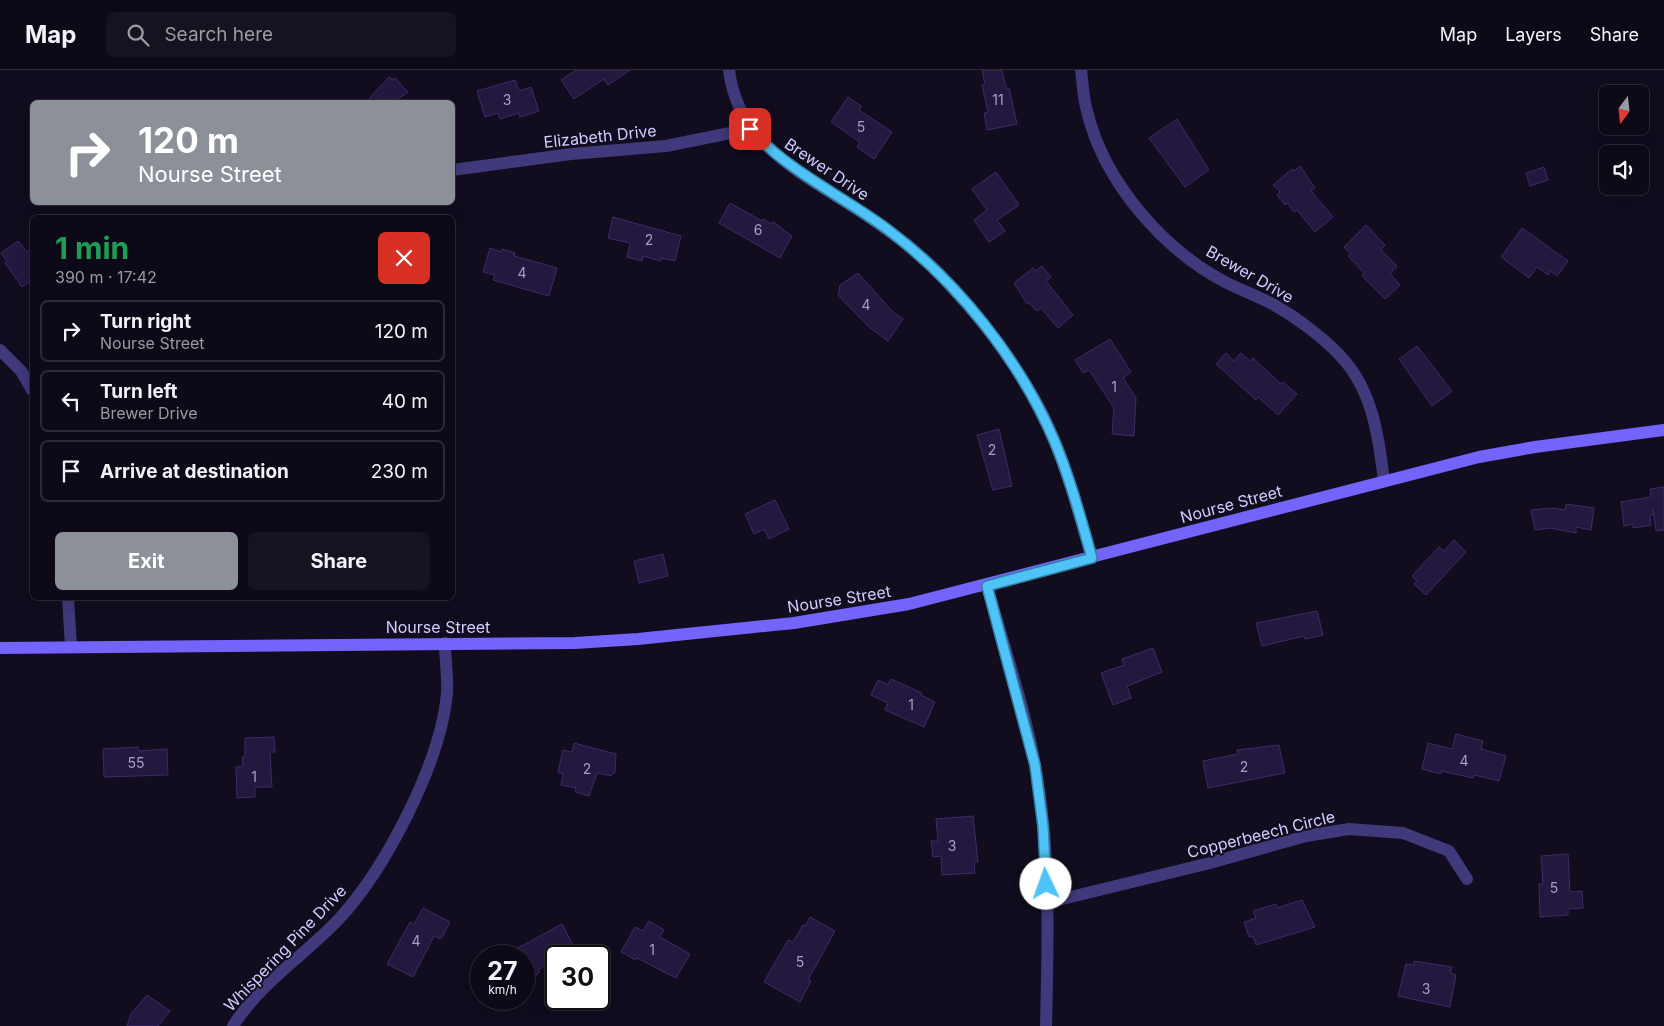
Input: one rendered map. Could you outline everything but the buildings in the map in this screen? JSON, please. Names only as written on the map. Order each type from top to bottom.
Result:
[{"type":"main road","name":"Nourse Street","points":[[0,648],[71,646],[162,648],[602,642],[774,625],[873,611],[987,586],[1501,452],[1664,430]]},
{"type":"street","name":"Brewer Drive","points":[[729,70],[734,94],[750,129],[767,148],[809,179],[886,229],[928,262],[964,300],[1012,365],[1042,415],[1065,468],[1092,558]]},
{"type":"street","name":"Brewer Drive","points":[[1081,70],[1087,114],[1100,148],[1120,184],[1150,224],[1198,265],[1227,283],[1287,313],[1345,360],[1364,395],[1374,421],[1384,481]]},
{"type":"street","name":"Elizabeth Drive","points":[[455,170],[571,154],[666,146],[750,129]]},
{"type":"street","points":[[0,350],[21,371],[30,387]]},
{"type":"street","points":[[987,586],[1035,765],[1043,826],[1046,902],[1046,1026]]},
{"type":"street","points":[[68,600],[71,646]]},
{"type":"street","name":"Whispering Pine Drive","points":[[233,1026],[261,992],[338,919],[368,884],[396,837],[428,765],[441,722],[447,692],[445,643]]},
{"type":"street","name":"Copperbeech Circle","points":[[1046,902],[1210,863],[1306,836],[1350,830],[1403,833],[1449,851],[1467,879]]},
{"type":"route","points":[[750,129],[767,148],[809,179],[886,229],[928,262],[947,281],[980,321],[1036,402],[1065,468],[1092,558],[987,586],[1035,765],[1043,826],[1046,884]]}]
